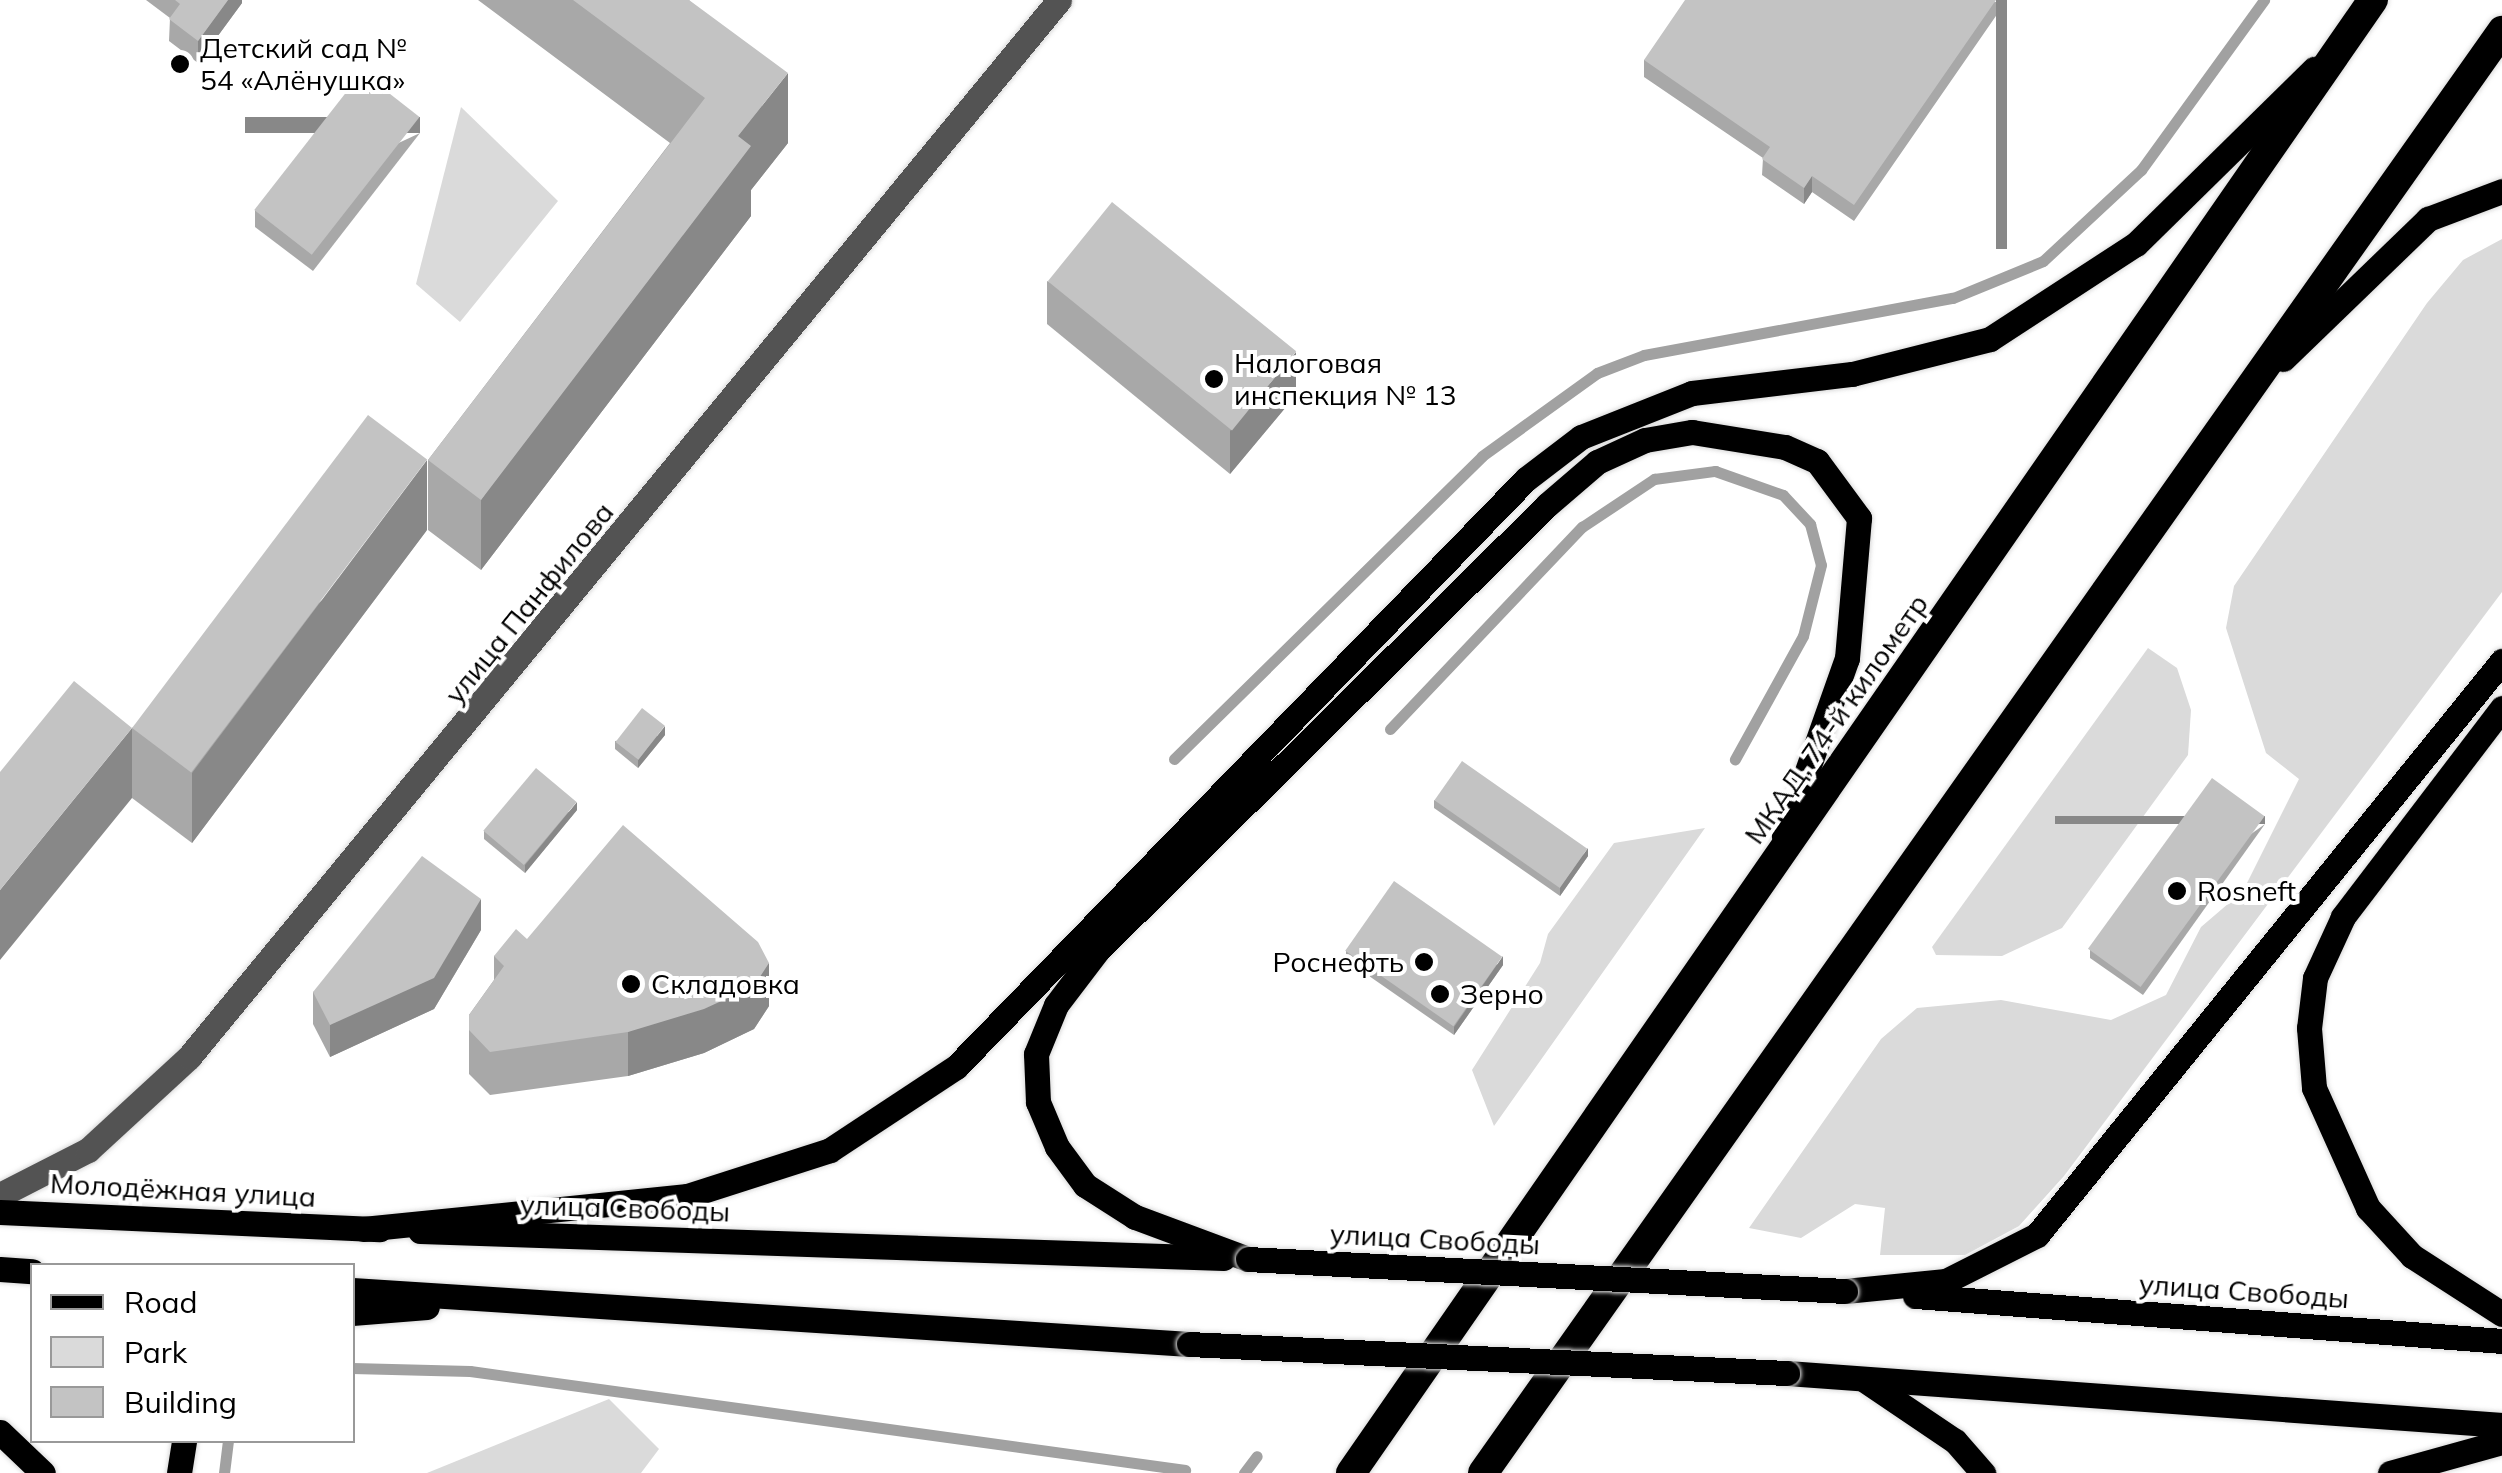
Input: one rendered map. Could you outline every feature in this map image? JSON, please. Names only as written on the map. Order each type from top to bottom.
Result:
[{"type":"highway","name":"МКАД, 74-й километр","points":[[1351,1473],[2373,0]]},
{"type":"highway","points":[[1483,1473],[2502,31]]},
{"type":"main road","points":[[363,1229],[742,1185],[830,1150],[902,1107],[956,1067],[1526,479],[1581,437],[1692,393],[1852,374],[1990,339],[2136,244],[2349,33]]},
{"type":"main road","points":[[2232,414],[2428,220],[2502,191]]},
{"type":"main road","points":[[1248,1258],[1135,1217],[1066,1160],[1038,1102],[1036,1054],[1056,1005],[1097,951],[1547,504],[1597,462],[1645,440],[1692,432],[1785,447],[1818,461],[1858,518],[1847,658],[1770,872]]},
{"type":"main road","points":[[1845,1291],[1946,1282],[2037,1235],[2502,660]]},
{"type":"main road","points":[[2502,708],[2343,916],[2315,978],[2309,1028],[2324,1118],[2368,1208],[2412,1256],[2502,1314]]},
{"type":"main road","name":"Молодёжная улица","points":[[0,1212],[363,1229]]},
{"type":"main road","name":"улица Свободы","points":[[363,1229],[1248,1258],[1845,1291],[2502,1342]]},
{"type":"main road","points":[[0,1269],[30,1271]]},
{"type":"main road","points":[[355,1290],[1189,1344],[1859,1376],[2502,1425]]},
{"type":"main road","points":[[355,1313],[523,1300]]},
{"type":"main road","points":[[1859,1376],[1955,1440],[1983,1473]]},
{"type":"main road","points":[[0,1432],[44,1473]]},
{"type":"main road","points":[[2390,1473],[2502,1442]]},
{"type":"main road","points":[[180,1473],[184,1443]]},
{"type":"street","name":"улица Панфилова","points":[[0,1196],[88,1150],[189,1057],[917,178],[1059,0]]},
{"type":"green space","points":[[461,107],[558,201],[460,322],[416,284]]},
{"type":"green space","points":[[2502,239],[2502,592],[2064,1176],[2019,1226],[1965,1255],[1880,1255],[1885,1208],[1855,1204],[1801,1238],[1749,1228],[1881,1039],[1917,1008],[2001,1000],[2111,1020],[2166,995],[2201,927],[2243,891],[2299,779],[2266,753],[2226,628],[2234,586],[2427,303],[2463,260]]},
{"type":"green space","points":[[2148,648],[2177,668],[2191,710],[2188,755],[2062,928],[2002,956],[1936,955],[1932,947]]},
{"type":"green space","points":[[1705,828],[1494,1126],[1472,1070],[1540,963],[1548,934],[1614,843]]},
{"type":"green space","points":[[609,1399],[659,1449],[641,1473],[427,1473]]},
{"type":"building","points":[[175,0],[228,0],[198,41],[169,19],[180,4]]},
{"type":"building","points":[[573,0],[689,0],[788,73],[738,136],[751,146],[481,500],[428,460],[705,98]]},
{"type":"building","points":[[1685,0],[1996,0],[1854,205],[1812,176],[1804,188],[1762,159],[1770,147],[1644,60]]},
{"type":"building","points":[[362,72],[420,117],[312,255],[254,210]]},
{"type":"building","points":[[1112,202],[1296,351],[1232,430],[1048,281]]},
{"type":"building","points":[[368,415],[427,460],[191,773],[132,728]]},
{"type":"building","points":[[74,681],[132,728],[0,890],[0,772]]},
{"type":"building","points":[[642,708],[665,726],[638,760],[616,742]]},
{"type":"building","points":[[1462,761],[1587,849],[1560,888],[1434,800]]},
{"type":"building","points":[[536,768],[577,802],[524,865],[483,831]]},
{"type":"building","name":"Rosneft","points":[[2212,778],[2265,816],[2141,987],[2088,949]]},
{"type":"building","name":"Складовка","points":[[623,825],[758,942],[769,963],[754,986],[704,1009],[628,1032],[490,1052],[469,1030],[469,1015],[504,966],[494,956],[516,929],[527,939]]},
{"type":"building","points":[[422,856],[481,899],[434,978],[330,1025],[313,992]]},
{"type":"building","name":"Роснефть","points":[[1394,881],[1502,957],[1453,1026],[1345,951]]},
{"type":"waterway","points":[[1174,759],[1482,456],[1597,373],[1644,355],[1953,298],[2043,261],[2141,170],[2264,0]]},
{"type":"waterway","points":[[1390,729],[1582,527],[1654,479],[1715,471],[1783,495],[1810,524],[1821,565],[1803,636],[1735,759]]},
{"type":"waterway","points":[[355,1368],[470,1371],[1185,1470]]},
{"type":"waterway","points":[[224,1473],[228,1443]]},
{"type":"waterway","points":[[1244,1473],[1257,1456]]},
{"type":"place","name":"Детский сад № 54 «Алёнушка»","points":[[180,64]]},
{"type":"place","name":"Налоговая инспекция № 13","points":[[1214,379]]},
{"type":"place","name":"Rosneft","points":[[2177,891]]},
{"type":"place","name":"Роснефть","points":[[1424,962]]},
{"type":"place","name":"Складовка","points":[[631,984]]},
{"type":"place","name":"Зерно","points":[[1440,994]]}]
